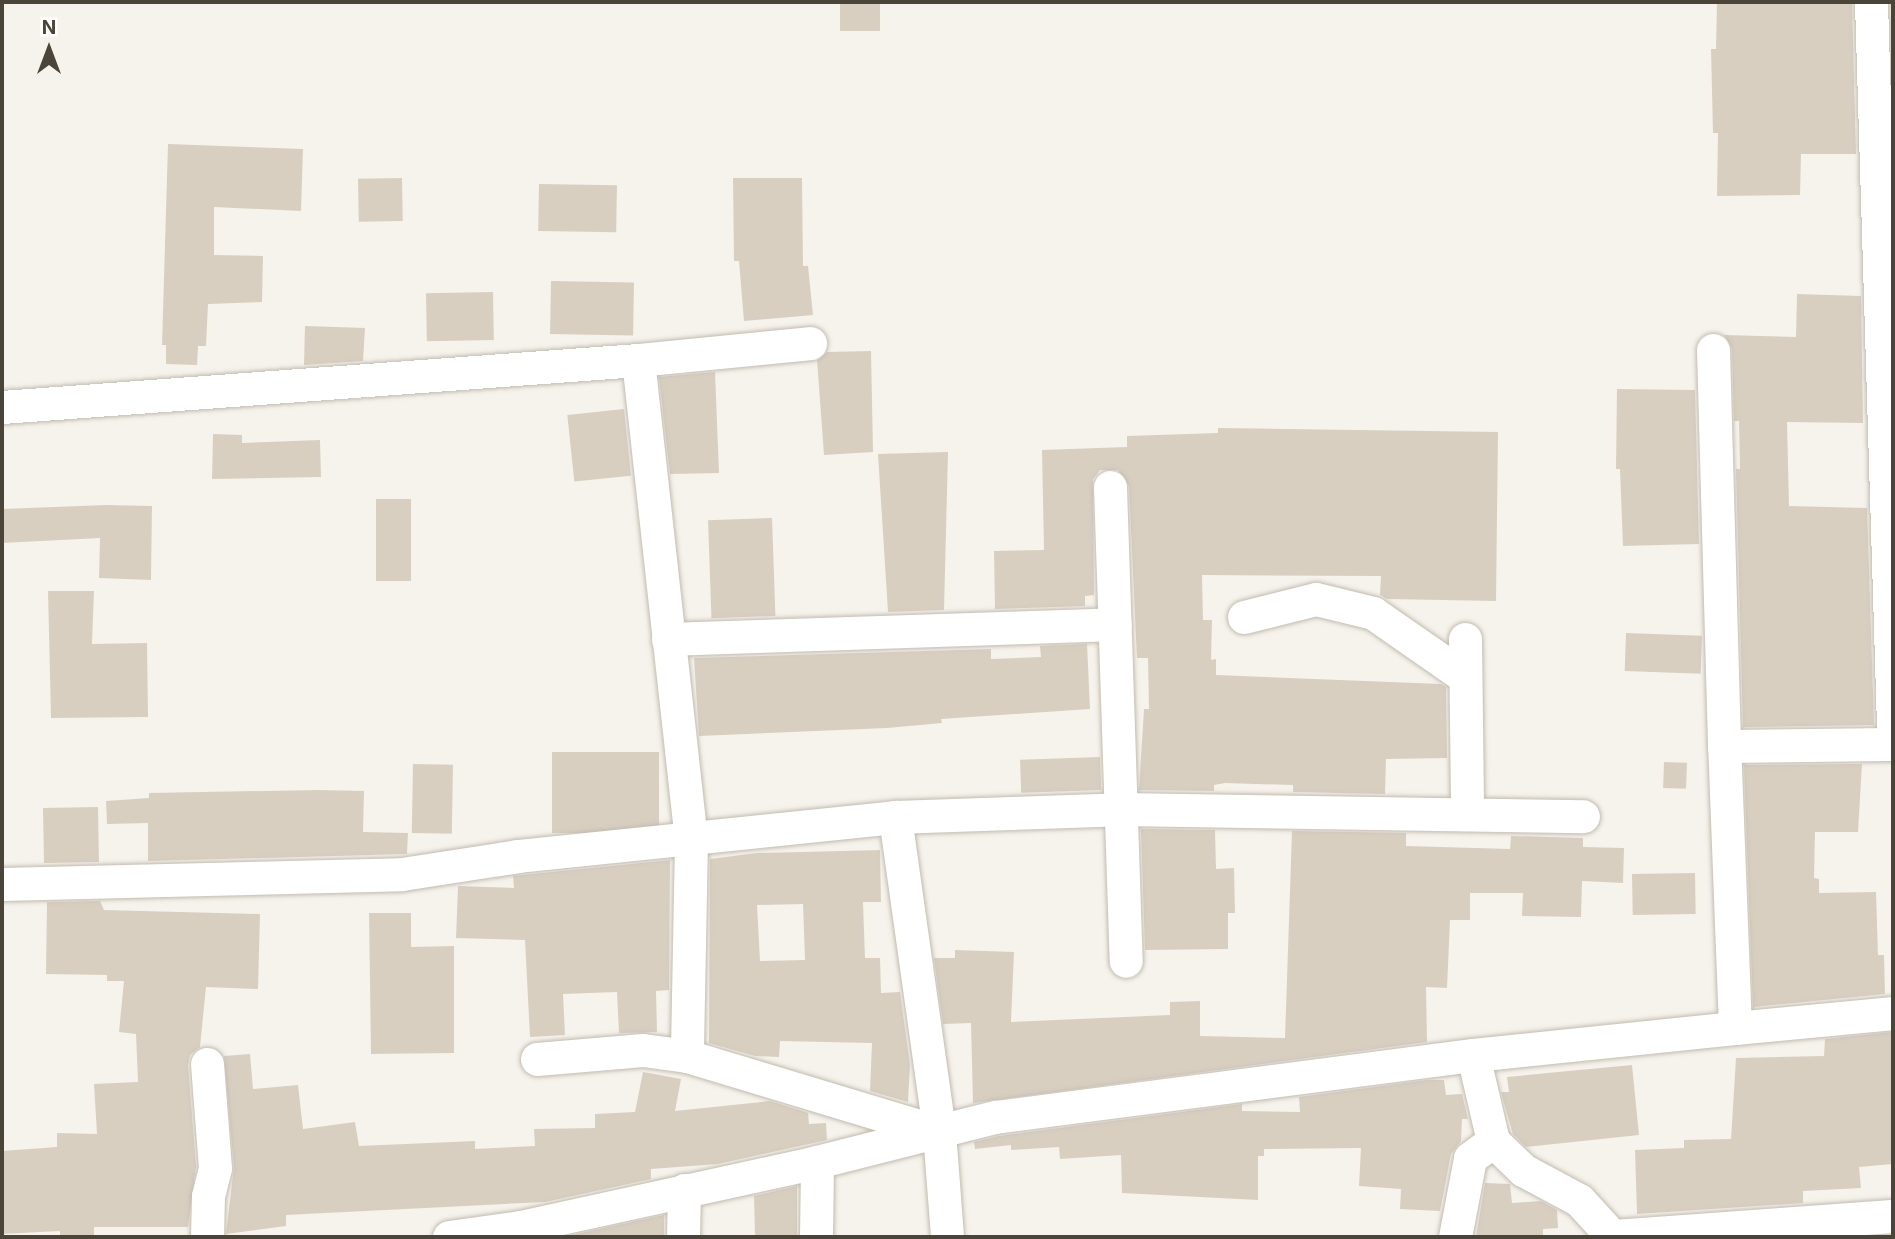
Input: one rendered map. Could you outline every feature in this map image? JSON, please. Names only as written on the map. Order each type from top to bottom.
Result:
[{"type":"street","points":[[1879,16],[1885,211],[1893,725]]},
{"type":"street","points":[[2,407],[638,360],[810,343]]},
{"type":"street","points":[[1713,350],[1735,1028]]},
{"type":"street","points":[[638,360],[691,840],[687,1056]]},
{"type":"street","points":[[1110,487],[1120,809],[1126,858],[1126,961]]},
{"type":"street","points":[[1244,617],[1315,599],[1373,613],[1465,677]]},
{"type":"street","points":[[668,639],[1115,624]]},
{"type":"street","points":[[1465,639],[1467,814]]},
{"type":"street","points":[[1724,746],[1893,744]]},
{"type":"street","points":[[2,884],[402,874],[518,856],[895,817],[1120,809],[1583,816]]},
{"type":"street","points":[[895,817],[939,1132],[947,1237]]},
{"type":"street","points":[[449,1237],[520,1232],[684,1190],[817,1162],[995,1117],[1473,1055],[1893,1013]]},
{"type":"street","points":[[537,1059],[643,1050],[687,1056],[939,1132]]},
{"type":"street","points":[[1473,1055],[1493,1141],[1523,1170],[1579,1200],[1613,1237],[1893,1216]]},
{"type":"street","points":[[207,1063],[215,1168],[208,1196],[207,1237]]},
{"type":"street","points":[[1455,1237],[1470,1158],[1493,1141]]},
{"type":"street","points":[[816,1237],[817,1162]]},
{"type":"street","points":[[683,1237],[684,1190]]},
{"type":"building","points":[[840,2],[880,2],[880,31],[840,31]]},
{"type":"building","points":[[1717,2],[1852,2],[1856,154],[1801,154],[1800,195],[1717,196],[1718,133],[1713,133],[1711,49],[1716,49]]},
{"type":"building","points":[[168,144],[303,149],[301,211],[214,207],[214,255],[263,256],[262,302],[208,304],[206,346],[198,346],[197,365],[166,364],[166,345],[162,345]]},
{"type":"building","points":[[402,178],[403,221],[359,222],[358,179]]},
{"type":"building","points":[[733,178],[802,178],[803,266],[808,266],[813,315],[744,321],[739,261],[734,261]]},
{"type":"building","points":[[539,184],[617,185],[616,232],[538,231]]},
{"type":"building","points":[[551,281],[634,282],[633,335],[550,334]]},
{"type":"building","points":[[493,292],[494,340],[427,341],[426,293]]},
{"type":"building","points":[[1797,294],[1861,296],[1863,423],[1787,422],[1789,506],[1867,508],[1874,725],[1743,727],[1736,469],[1740,469],[1739,421],[1734,421],[1732,349],[1724,335],[1796,337]]},
{"type":"building","points":[[305,326],[365,328],[363,361],[304,365]]},
{"type":"building","points":[[871,351],[873,452],[824,455],[817,360],[827,352]]},
{"type":"building","points":[[715,372],[719,473],[670,474],[659,377]]},
{"type":"building","points":[[1617,389],[1695,390],[1699,544],[1623,546],[1620,469],[1616,469]]},
{"type":"building","points":[[624,409],[631,476],[574,482],[567,415]]},
{"type":"building","points":[[1218,428],[1498,432],[1496,601],[1387,599],[1380,595],[1381,576],[1202,575],[1203,620],[1212,620],[1211,660],[1216,659],[1216,675],[1441,684],[1446,687],[1447,758],[1386,759],[1385,794],[1293,792],[1293,785],[1225,783],[1214,785],[1214,791],[1139,790],[1144,709],[1149,709],[1148,658],[1137,658],[1129,486],[1118,470],[1100,470],[1093,479],[1094,595],[1085,596],[1085,606],[995,609],[994,551],[1044,550],[1042,450],[1127,447],[1127,436],[1218,433]]},
{"type":"building","points":[[213,434],[242,435],[242,443],[320,440],[321,477],[212,479]]},
{"type":"building","points":[[948,452],[944,610],[888,612],[878,454]]},
{"type":"building","points":[[376,499],[411,499],[411,581],[376,581]]},
{"type":"building","points":[[152,506],[151,580],[99,578],[100,538],[2,543],[2,509]]},
{"type":"building","points":[[772,518],[775,616],[711,618],[708,520]]},
{"type":"building","points":[[48,591],[94,591],[92,644],[147,643],[148,717],[51,718]]},
{"type":"building","points":[[1626,633],[1702,636],[1701,674],[1625,671]]},
{"type":"building","points":[[1087,644],[1090,709],[941,719],[942,723],[887,728],[699,736],[694,658],[991,649],[991,659],[1041,657],[1040,646]]},
{"type":"building","points":[[552,752],[659,752],[659,833],[552,833]]},
{"type":"building","points":[[1100,757],[1101,790],[1021,793],[1020,760]]},
{"type":"building","points":[[1664,762],[1687,763],[1686,789],[1663,788]]},
{"type":"building","points":[[413,764],[453,765],[452,834],[412,833]]},
{"type":"building","points":[[1862,764],[1858,832],[1815,832],[1814,878],[1819,879],[1819,893],[1876,892],[1878,955],[1884,955],[1885,994],[1753,1007],[1744,765]]},
{"type":"building","points":[[364,791],[363,832],[408,833],[407,854],[148,861],[148,823],[107,824],[106,801],[149,798],[149,793]]},
{"type":"building","points":[[98,807],[99,862],[44,863],[43,808]]},
{"type":"building","points":[[1141,829],[1215,830],[1216,869],[1234,868],[1235,913],[1228,913],[1228,949],[1145,950]]},
{"type":"building","points":[[1292,831],[1406,833],[1406,846],[1510,849],[1511,836],[1583,838],[1583,847],[1624,848],[1623,883],[1582,881],[1581,917],[1522,916],[1523,893],[1470,893],[1470,920],[1450,920],[1447,988],[1426,987],[1427,1042],[973,1103],[971,1023],[943,1024],[934,958],[955,958],[955,950],[1014,952],[1011,1022],[1170,1015],[1170,1002],[1200,1001],[1200,1036],[1285,1038]]},
{"type":"building","points":[[880,850],[881,902],[863,902],[865,958],[880,958],[881,993],[900,992],[910,1065],[908,1102],[870,1091],[872,1043],[780,1041],[779,1057],[755,1056],[709,1043],[710,859],[757,853]],"holes":[[[803,904],[805,960],[760,961],[757,905]]]},
{"type":"building","points":[[670,860],[669,990],[656,991],[657,1032],[619,1033],[617,992],[563,994],[565,1035],[530,1037],[525,940],[456,938],[458,886],[514,888],[513,876]]},
{"type":"building","points":[[1695,873],[1696,914],[1633,915],[1632,874]]},
{"type":"building","points":[[100,901],[104,910],[260,914],[258,989],[206,987],[200,1047],[190,1055],[188,1065],[196,1166],[188,1227],[94,1227],[94,1236],[60,1235],[60,1231],[2,1234],[2,1151],[57,1147],[57,1133],[97,1134],[94,1084],[138,1082],[136,1034],[119,1032],[124,981],[107,981],[107,975],[46,974],[47,902]]},
{"type":"building","points":[[369,913],[411,913],[411,947],[454,946],[454,1053],[371,1054]]},
{"type":"building","points":[[1893,1032],[1893,1164],[1859,1167],[1861,1188],[1803,1191],[1803,1203],[1637,1214],[1635,1150],[1684,1148],[1684,1140],[1731,1139],[1736,1058],[1824,1056],[1825,1039]]},
{"type":"building","points":[[250,1054],[253,1089],[298,1085],[303,1129],[355,1122],[359,1146],[475,1141],[475,1149],[535,1146],[534,1129],[595,1128],[595,1114],[635,1112],[643,1072],[681,1079],[675,1111],[770,1101],[808,1113],[809,1124],[826,1123],[827,1140],[718,1164],[651,1169],[651,1179],[545,1202],[286,1215],[286,1226],[226,1234],[234,1167],[224,1056]]},
{"type":"building","points":[[1632,1065],[1639,1135],[1526,1147],[1513,1134],[1501,1092],[1509,1092],[1507,1077]]},
{"type":"building","points":[[1444,1080],[1446,1095],[1462,1094],[1468,1119],[1462,1119],[1461,1141],[1451,1154],[1440,1211],[1400,1209],[1401,1189],[1359,1186],[1361,1148],[1264,1149],[1264,1156],[1258,1156],[1258,1200],[1122,1193],[1121,1155],[1060,1159],[1059,1147],[1011,1150],[1011,1145],[975,1149],[974,1142],[999,1136],[1242,1104],[1242,1111],[1300,1112],[1299,1097]]},
{"type":"building","points":[[1485,1183],[1510,1184],[1512,1203],[1541,1201],[1557,1210],[1558,1228],[1543,1229],[1543,1237],[1476,1237]]},
{"type":"building","points":[[797,1186],[797,1237],[755,1237],[754,1196]]},
{"type":"building","points":[[664,1215],[664,1237],[563,1237]]}]
